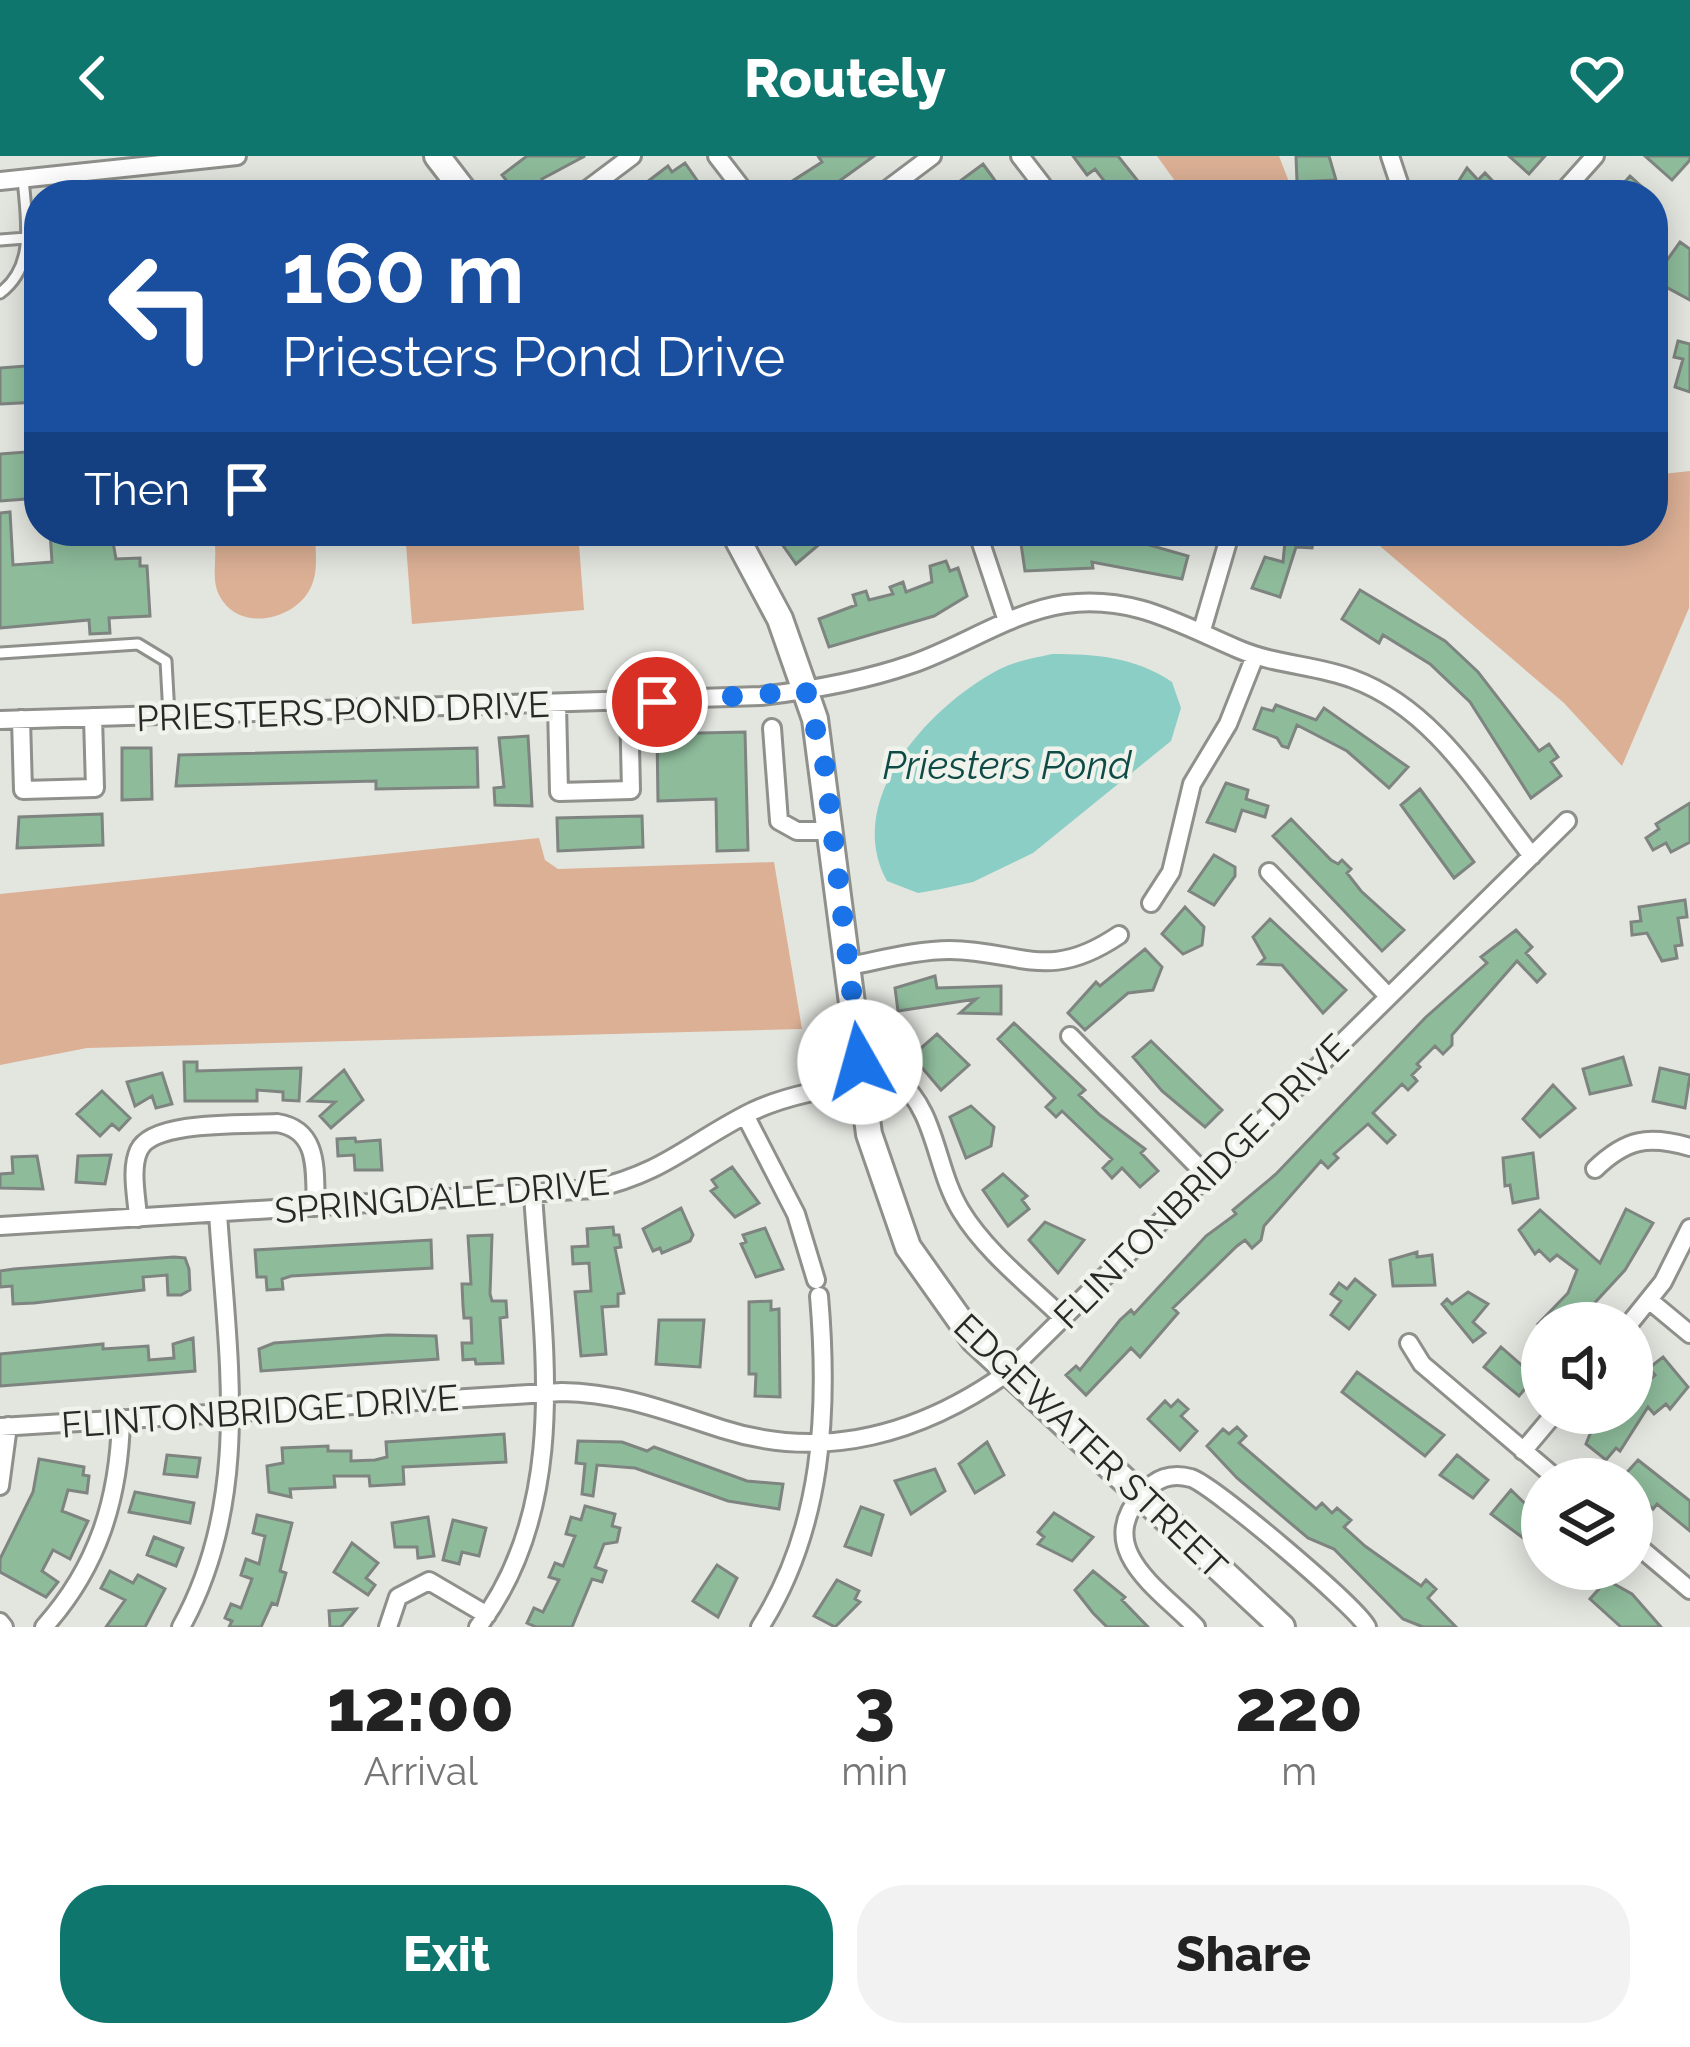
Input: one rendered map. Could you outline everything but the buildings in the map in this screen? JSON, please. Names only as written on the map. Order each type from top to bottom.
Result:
[{"type":"street","points":[[0,181],[156,160],[237,156]]},
{"type":"street","points":[[437,156],[455,180]]},
{"type":"street","points":[[600,180],[632,156]]},
{"type":"street","points":[[717,156],[735,180]]},
{"type":"street","points":[[900,180],[932,156]]},
{"type":"street","points":[[1020,156],[1038,180]]},
{"type":"street","points":[[1573,180],[1595,156]]},
{"type":"street","name":"EDGEWATER STREET","points":[[741,546],[780,619],[806,691],[833,831],[862,1084],[878,1172],[908,1247],[950,1313],[1007,1373],[1282,1627]]},
{"type":"street","points":[[982,546],[1007,621]]},
{"type":"street","points":[[1202,630],[1227,546]]},
{"type":"street","points":[[806,691],[912,664],[1007,621],[1094,602],[1150,609],[1255,656],[1352,678],[1401,704],[1444,742],[1532,856]]},
{"type":"street","points":[[1151,903],[1171,872],[1192,784],[1228,724],[1255,656]]},
{"type":"street","name":"PRIESTERS POND DRIVE","points":[[0,720],[629,703],[806,691]]},
{"type":"street","points":[[557,705],[560,792],[631,790],[629,703]]},
{"type":"street","points":[[21,719],[23,790],[95,788],[93,717]]},
{"type":"street","points":[[772,728],[779,821],[797,832],[833,831]]},
{"type":"street","name":"FLINTONBRIDGE DRIVE","points":[[4,1426],[545,1393],[629,1397],[751,1436],[819,1443],[907,1429],[970,1399],[1007,1373],[1567,821]]},
{"type":"street","points":[[1269,872],[1388,996]]},
{"type":"street","points":[[848,966],[942,950],[1034,963],[1069,960],[1119,935]]},
{"type":"street","points":[[1070,1036],[1207,1177]]},
{"type":"street","points":[[897,1079],[919,1101],[940,1168],[963,1215],[1064,1318]]},
{"type":"street","name":"SPRINGDALE DRIVE","points":[[0,1226],[592,1189],[657,1170],[745,1115],[799,1094],[862,1084]]},
{"type":"street","points":[[745,1115],[796,1214],[818,1288],[819,1443],[806,1533],[760,1627]]},
{"type":"street","points":[[138,1218],[136,1155],[148,1138],[168,1130],[277,1124],[295,1128],[313,1151],[316,1207]]},
{"type":"street","points":[[1595,1169],[1628,1142],[1668,1140],[1690,1147]]},
{"type":"street","points":[[388,1627],[398,1597],[429,1580],[482,1621],[512,1569],[536,1501],[545,1393],[533,1194]]},
{"type":"street","points":[[181,1627],[216,1543],[227,1492],[231,1412],[218,1213]]},
{"type":"street","points":[[1690,1228],[1649,1300],[1690,1334]]},
{"type":"street","points":[[1409,1343],[1422,1364],[1532,1458]]},
{"type":"street","points":[[44,1627],[80,1582],[106,1524],[120,1459],[121,1419]]},
{"type":"street","points":[[0,1486],[4,1426]]},
{"type":"street","points":[[1523,1451],[1537,1434]]},
{"type":"street","points":[[1196,1627],[1126,1550],[1123,1521],[1140,1496],[1166,1477],[1205,1485],[1367,1627]]},
{"type":"street","points":[[1653,1558],[1690,1589]]},
{"type":"lane","points":[[22,178],[24,189]]},
{"type":"lane","points":[[0,293],[24,257]]},
{"type":"lane","points":[[0,653],[138,644],[166,661],[170,716]]},
{"type":"shaded area","points":[[1157,156],[1279,156],[1288,180],[1174,180]]},
{"type":"shaded area","points":[[1690,471],[1689,608],[1622,766],[1564,703],[1380,546],[1668,546],[1668,473]]},
{"type":"shaded area","points":[[315,546],[311,587],[281,614],[267,618],[240,615],[228,607],[216,587],[215,547]]},
{"type":"shaded area","points":[[406,546],[579,546],[584,610],[412,624]]},
{"type":"shaded area","points":[[539,838],[545,860],[558,869],[774,862],[802,1029],[87,1048],[0,1065],[0,894]]},
{"type":"water","name":"Priesters Pond","points":[[1052,654],[1115,659],[1172,682],[1181,708],[1171,741],[1033,853],[973,882],[941,889],[918,893],[887,881],[876,850],[876,819],[884,788],[900,759],[921,731],[972,686],[1004,667]]},
{"type":"route","points":[[657,702],[806,691],[825,767],[860,1062]]}]
